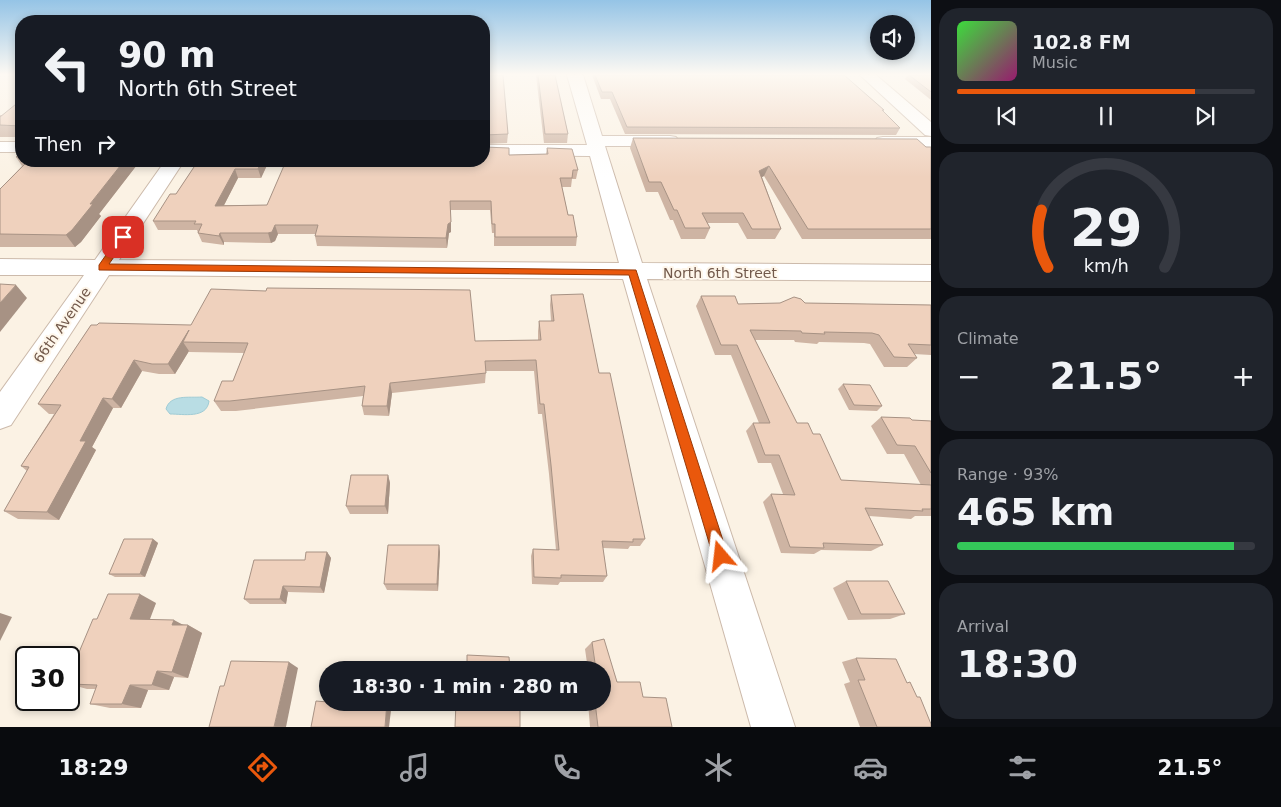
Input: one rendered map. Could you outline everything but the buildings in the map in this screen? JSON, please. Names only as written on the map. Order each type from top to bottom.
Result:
[{"type":"street","points":[[586,109],[633,272],[773,727]]},
{"type":"street","points":[[906,109],[931,131]]},
{"type":"street","points":[[490,150],[684,141]]},
{"type":"street","points":[[862,142],[931,142]]},
{"type":"street","points":[[0,147],[15,147]]},
{"type":"street","name":"66th Avenue","points":[[0,416],[172,167]]},
{"type":"street","name":"North 6th Street","points":[[0,267],[931,273]]},
{"type":"water","points":[[202,397],[209,401],[204,411],[199,413],[188,415],[170,414],[166,409],[171,401],[176,399]]},
{"type":"route","points":[[123,237],[102,267],[633,272],[721,556]]}]
